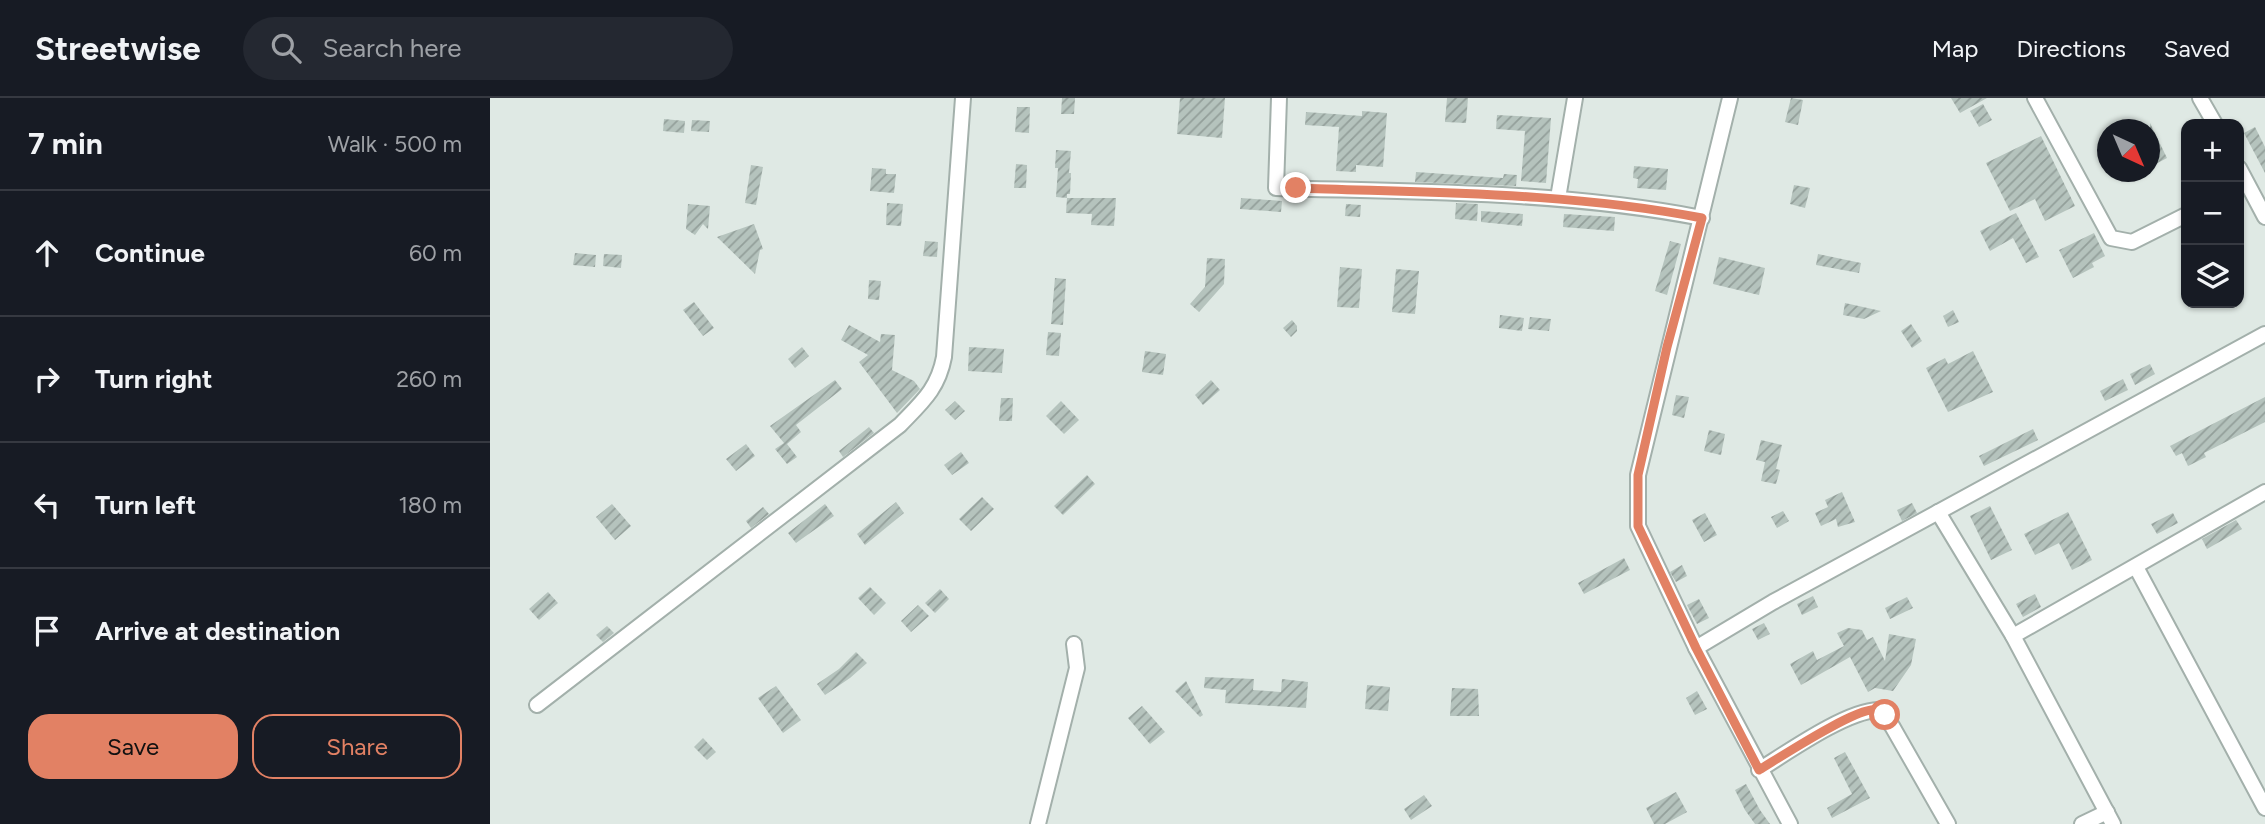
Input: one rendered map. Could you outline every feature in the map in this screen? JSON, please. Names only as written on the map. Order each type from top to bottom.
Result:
[{"type":"street","points":[[537,705],[900,425],[932,392],[941,374],[944,357],[963,98]]},
{"type":"street","points":[[1279,98],[1276,188],[1558,198],[1702,218]]},
{"type":"street","points":[[1558,198],[1575,98]]},
{"type":"street","points":[[1730,98],[1702,218],[1667,347],[1638,475],[1638,526],[1696,648],[1790,824]]},
{"type":"street","points":[[2035,98],[2111,238],[2132,242],[2181,218]]},
{"type":"street","points":[[2200,98],[2212,119]]},
{"type":"street","points":[[2244,188],[2265,217]]},
{"type":"street","points":[[1696,648],[1773,601],[2265,334]]},
{"type":"street","points":[[2013,636],[2263,499]]},
{"type":"street","points":[[1938,512],[2013,636],[2110,818],[2082,824]]},
{"type":"street","points":[[2136,567],[2265,808]]},
{"type":"street","points":[[1038,824],[1077,668],[1073,645]]},
{"type":"street","points":[[1759,770],[1844,720],[1867,710],[1878,710],[1892,726],[1948,824]]},
{"type":"building","points":[[1062,98],[1075,98],[1074,114],[1061,114]]},
{"type":"building","points":[[1180,98],[1225,98],[1222,138],[1177,134]]},
{"type":"building","points":[[1447,98],[1468,98],[1466,123],[1445,122]]},
{"type":"building","points":[[1791,98],[1803,100],[1798,125],[1785,122]]},
{"type":"building","points":[[1951,98],[1987,98],[1960,113]]},
{"type":"building","points":[[1983,104],[1992,120],[1979,127],[1970,111]]},
{"type":"building","points":[[1017,107],[1030,107],[1029,133],[1015,132]]},
{"type":"building","points":[[1362,111],[1387,113],[1383,167],[1356,165],[1356,172],[1336,171],[1339,127],[1305,125],[1306,112],[1362,116]]},
{"type":"building","points":[[1497,115],[1551,118],[1546,183],[1521,181],[1525,131],[1496,129]]},
{"type":"building","points":[[664,119],[685,121],[684,133],[663,131]]},
{"type":"building","points":[[692,120],[710,121],[709,132],[691,131]]},
{"type":"building","points":[[2255,127],[2265,147],[2265,173],[2244,133]]},
{"type":"building","points":[[2041,136],[2075,206],[2045,221],[2035,199],[2010,211],[1986,163]]},
{"type":"building","points":[[2160,144],[2167,158],[2160,162]]},
{"type":"building","points":[[1056,150],[1071,151],[1070,194],[1067,194],[1067,198],[1056,197]]},
{"type":"building","points":[[1016,164],[1027,165],[1026,188],[1014,188]]},
{"type":"building","points":[[751,165],[763,167],[756,205],[745,203]]},
{"type":"building","points":[[1634,166],[1668,169],[1666,190],[1637,188],[1638,179],[1633,178]]},
{"type":"building","points":[[872,168],[886,169],[886,174],[896,174],[894,193],[870,191]]},
{"type":"building","points":[[1416,172],[1503,178],[1504,174],[1517,175],[1516,186],[1415,182]]},
{"type":"building","points":[[1794,185],[1810,188],[1805,208],[1790,204]]},
{"type":"building","points":[[1067,198],[1116,198],[1114,226],[1091,225],[1092,214],[1066,213]]},
{"type":"building","points":[[1241,198],[1282,201],[1281,212],[1240,209]]},
{"type":"building","points":[[887,203],[903,204],[901,226],[886,225]]},
{"type":"building","points":[[1456,203],[1478,204],[1477,221],[1455,219]]},
{"type":"building","points":[[688,204],[710,206],[708,229],[703,224],[695,235],[686,229]]},
{"type":"building","points":[[1346,204],[1361,205],[1360,217],[1345,216]]},
{"type":"building","points":[[1481,211],[1523,214],[1522,226],[1481,222]]},
{"type":"building","points":[[2016,213],[2039,257],[2026,263],[2013,238],[1990,251],[1980,231]]},
{"type":"building","points":[[1564,214],[1615,217],[1614,231],[1563,227]]},
{"type":"building","points":[[754,224],[763,249],[760,250],[755,274],[717,237]]},
{"type":"building","points":[[2094,233],[2105,256],[2092,263],[2094,267],[2073,278],[2059,250]]},
{"type":"building","points":[[925,241],[938,242],[937,257],[923,256]]},
{"type":"building","points":[[1670,241],[1681,244],[1667,295],[1655,291]]},
{"type":"building","points":[[575,253],[596,255],[595,267],[573,265]]},
{"type":"building","points":[[604,254],[622,255],[621,268],[603,266]]},
{"type":"building","points":[[1818,254],[1861,263],[1859,273],[1816,265]]},
{"type":"building","points":[[1719,257],[1765,268],[1759,295],[1713,284]]},
{"type":"building","points":[[1207,258],[1225,259],[1224,284],[1199,312],[1190,304],[1205,287]]},
{"type":"building","points":[[1340,267],[1362,269],[1359,308],[1337,307]]},
{"type":"building","points":[[1396,269],[1419,271],[1415,314],[1392,312]]},
{"type":"building","points":[[1055,278],[1066,279],[1063,325],[1051,324]]},
{"type":"building","points":[[869,280],[881,281],[879,300],[868,299]]},
{"type":"building","points":[[694,302],[714,328],[703,336],[683,310]]},
{"type":"building","points":[[1845,303],[1881,311],[1864,319],[1843,315]]},
{"type":"building","points":[[1953,310],[1959,322],[1948,327],[1943,316]]},
{"type":"building","points":[[1500,315],[1524,318],[1522,331],[1499,328]]},
{"type":"building","points":[[1530,317],[1551,319],[1549,331],[1528,329]]},
{"type":"building","points":[[1292,320],[1297,331],[1291,337],[1283,328]]},
{"type":"building","points":[[1911,324],[1922,341],[1912,348],[1901,331]]},
{"type":"building","points":[[849,325],[880,342],[881,334],[895,335],[892,370],[914,381],[920,389],[897,413],[859,362],[868,355],[841,340]]},
{"type":"building","points":[[1048,332],[1061,333],[1059,356],[1046,355]]},
{"type":"building","points":[[802,347],[809,356],[795,368],[788,359]]},
{"type":"building","points":[[969,347],[1004,349],[1002,373],[968,371]]},
{"type":"building","points":[[1145,351],[1166,354],[1163,375],[1142,372]]},
{"type":"building","points":[[1973,351],[1993,392],[1948,412],[1926,368],[1945,358],[1948,364]]},
{"type":"building","points":[[2150,364],[2155,374],[2135,385],[2130,374]]},
{"type":"building","points":[[2123,379],[2128,390],[2105,401],[2100,391]]},
{"type":"building","points":[[835,380],[842,389],[796,425],[801,432],[787,444],[797,457],[787,464],[775,449],[784,443],[770,426]]},
{"type":"building","points":[[1211,380],[1220,390],[1203,405],[1195,395]]},
{"type":"building","points":[[1676,395],[1689,397],[1684,418],[1672,415]]},
{"type":"building","points":[[2265,397],[2265,422],[2204,453],[2206,457],[2188,466],[2182,453],[2176,456],[2170,446]]},
{"type":"building","points":[[1001,398],[1013,398],[1012,421],[999,421]]},
{"type":"building","points":[[955,401],[965,411],[955,420],[945,410]]},
{"type":"building","points":[[1061,401],[1079,420],[1064,434],[1046,416]]},
{"type":"building","points":[[869,427],[874,433],[843,457],[839,451]]},
{"type":"building","points":[[2033,429],[2038,440],[1984,466],[1979,456]]},
{"type":"building","points":[[1709,430],[1725,434],[1721,455],[1704,451]]},
{"type":"building","points":[[1761,440],[1782,445],[1776,469],[1780,470],[1776,484],[1761,481],[1765,462],[1756,460]]},
{"type":"building","points":[[746,444],[755,456],[736,471],[726,459]]},
{"type":"building","points":[[961,452],[969,463],[952,475],[944,465]]},
{"type":"building","points":[[1087,475],[1095,484],[1063,515],[1054,506]]},
{"type":"building","points":[[1842,492],[1855,522],[1838,527],[1836,519],[1821,526],[1815,513],[1828,507],[1825,500]]},
{"type":"building","points":[[982,497],[994,509],[971,531],[959,519]]},
{"type":"building","points":[[896,502],[904,513],[865,545],[857,534]]},
{"type":"building","points":[[1912,503],[1917,513],[1902,521],[1897,510]]},
{"type":"building","points":[[612,504],[631,526],[615,540],[596,517]]},
{"type":"building","points":[[825,504],[834,516],[796,543],[788,533]]},
{"type":"building","points":[[1990,506],[2012,550],[1991,560],[1970,516]]},
{"type":"building","points":[[763,507],[769,514],[751,528],[746,521]]},
{"type":"building","points":[[1783,511],[1789,521],[1777,528],[1771,517]]},
{"type":"building","points":[[2068,512],[2092,560],[2072,570],[2059,543],[2035,555],[2024,534]]},
{"type":"building","points":[[1705,513],[1717,535],[1704,542],[1692,520]]},
{"type":"building","points":[[2173,513],[2178,523],[2157,534],[2151,524]]},
{"type":"building","points":[[2236,520],[2242,529],[2207,549],[2202,539]]},
{"type":"building","points":[[1624,558],[1630,570],[1584,594],[1578,583]]},
{"type":"building","points":[[1682,565],[1687,576],[1676,582],[1670,572]]},
{"type":"building","points":[[870,587],[886,603],[874,615],[858,598]]},
{"type":"building","points":[[940,589],[949,599],[935,613],[925,603]]},
{"type":"building","points":[[548,592],[558,603],[539,620],[529,609]]},
{"type":"building","points":[[2035,594],[2041,607],[2023,617],[2016,604]]},
{"type":"building","points":[[1813,596],[1818,607],[1802,615],[1797,604]]},
{"type":"building","points":[[1907,597],[1913,608],[1890,619],[1885,608]]},
{"type":"building","points":[[1699,599],[1709,618],[1697,624],[1687,605]]},
{"type":"building","points":[[918,605],[929,616],[911,632],[901,621]]},
{"type":"building","points":[[1764,623],[1770,634],[1758,640],[1752,629]]},
{"type":"building","points":[[607,626],[614,633],[603,642],[596,635]]},
{"type":"building","points":[[1848,628],[1862,630],[1867,640],[1873,637],[1885,661],[1889,634],[1916,639],[1911,665],[1893,691],[1875,688],[1868,692],[1850,657],[1801,685],[1790,664],[1813,651],[1817,660],[1844,646],[1837,633]]},
{"type":"building","points":[[856,652],[867,663],[825,695],[817,684],[839,669]]},
{"type":"building","points":[[1205,677],[1254,679],[1253,690],[1281,692],[1282,679],[1308,682],[1306,708],[1225,703],[1226,690],[1204,688]]},
{"type":"building","points":[[1186,681],[1203,715],[1200,717],[1175,691]]},
{"type":"building","points":[[1367,685],[1390,687],[1388,711],[1365,709]]},
{"type":"building","points":[[776,686],[801,720],[783,733],[758,698]]},
{"type":"building","points":[[1452,688],[1478,689],[1479,716],[1450,716]]},
{"type":"building","points":[[1697,691],[1707,709],[1695,715],[1686,698]]},
{"type":"building","points":[[1142,706],[1165,732],[1150,744],[1128,718]]},
{"type":"building","points":[[703,738],[716,752],[707,760],[694,747]]},
{"type":"building","points":[[1845,752],[1870,798],[1832,818],[1827,808],[1852,794],[1834,758]]},
{"type":"building","points":[[1746,784],[1770,824],[1755,824],[1745,810],[1735,790]]},
{"type":"building","points":[[1676,792],[1687,812],[1665,824],[1654,824],[1646,808]]},
{"type":"building","points":[[1424,795],[1432,806],[1411,820],[1404,809]]},
{"type":"route","points":[[1296,188],[1558,198],[1702,218],[1667,347],[1638,475],[1638,526],[1696,648],[1759,770],[1844,720],[1867,710],[1878,710],[1885,715]]}]
